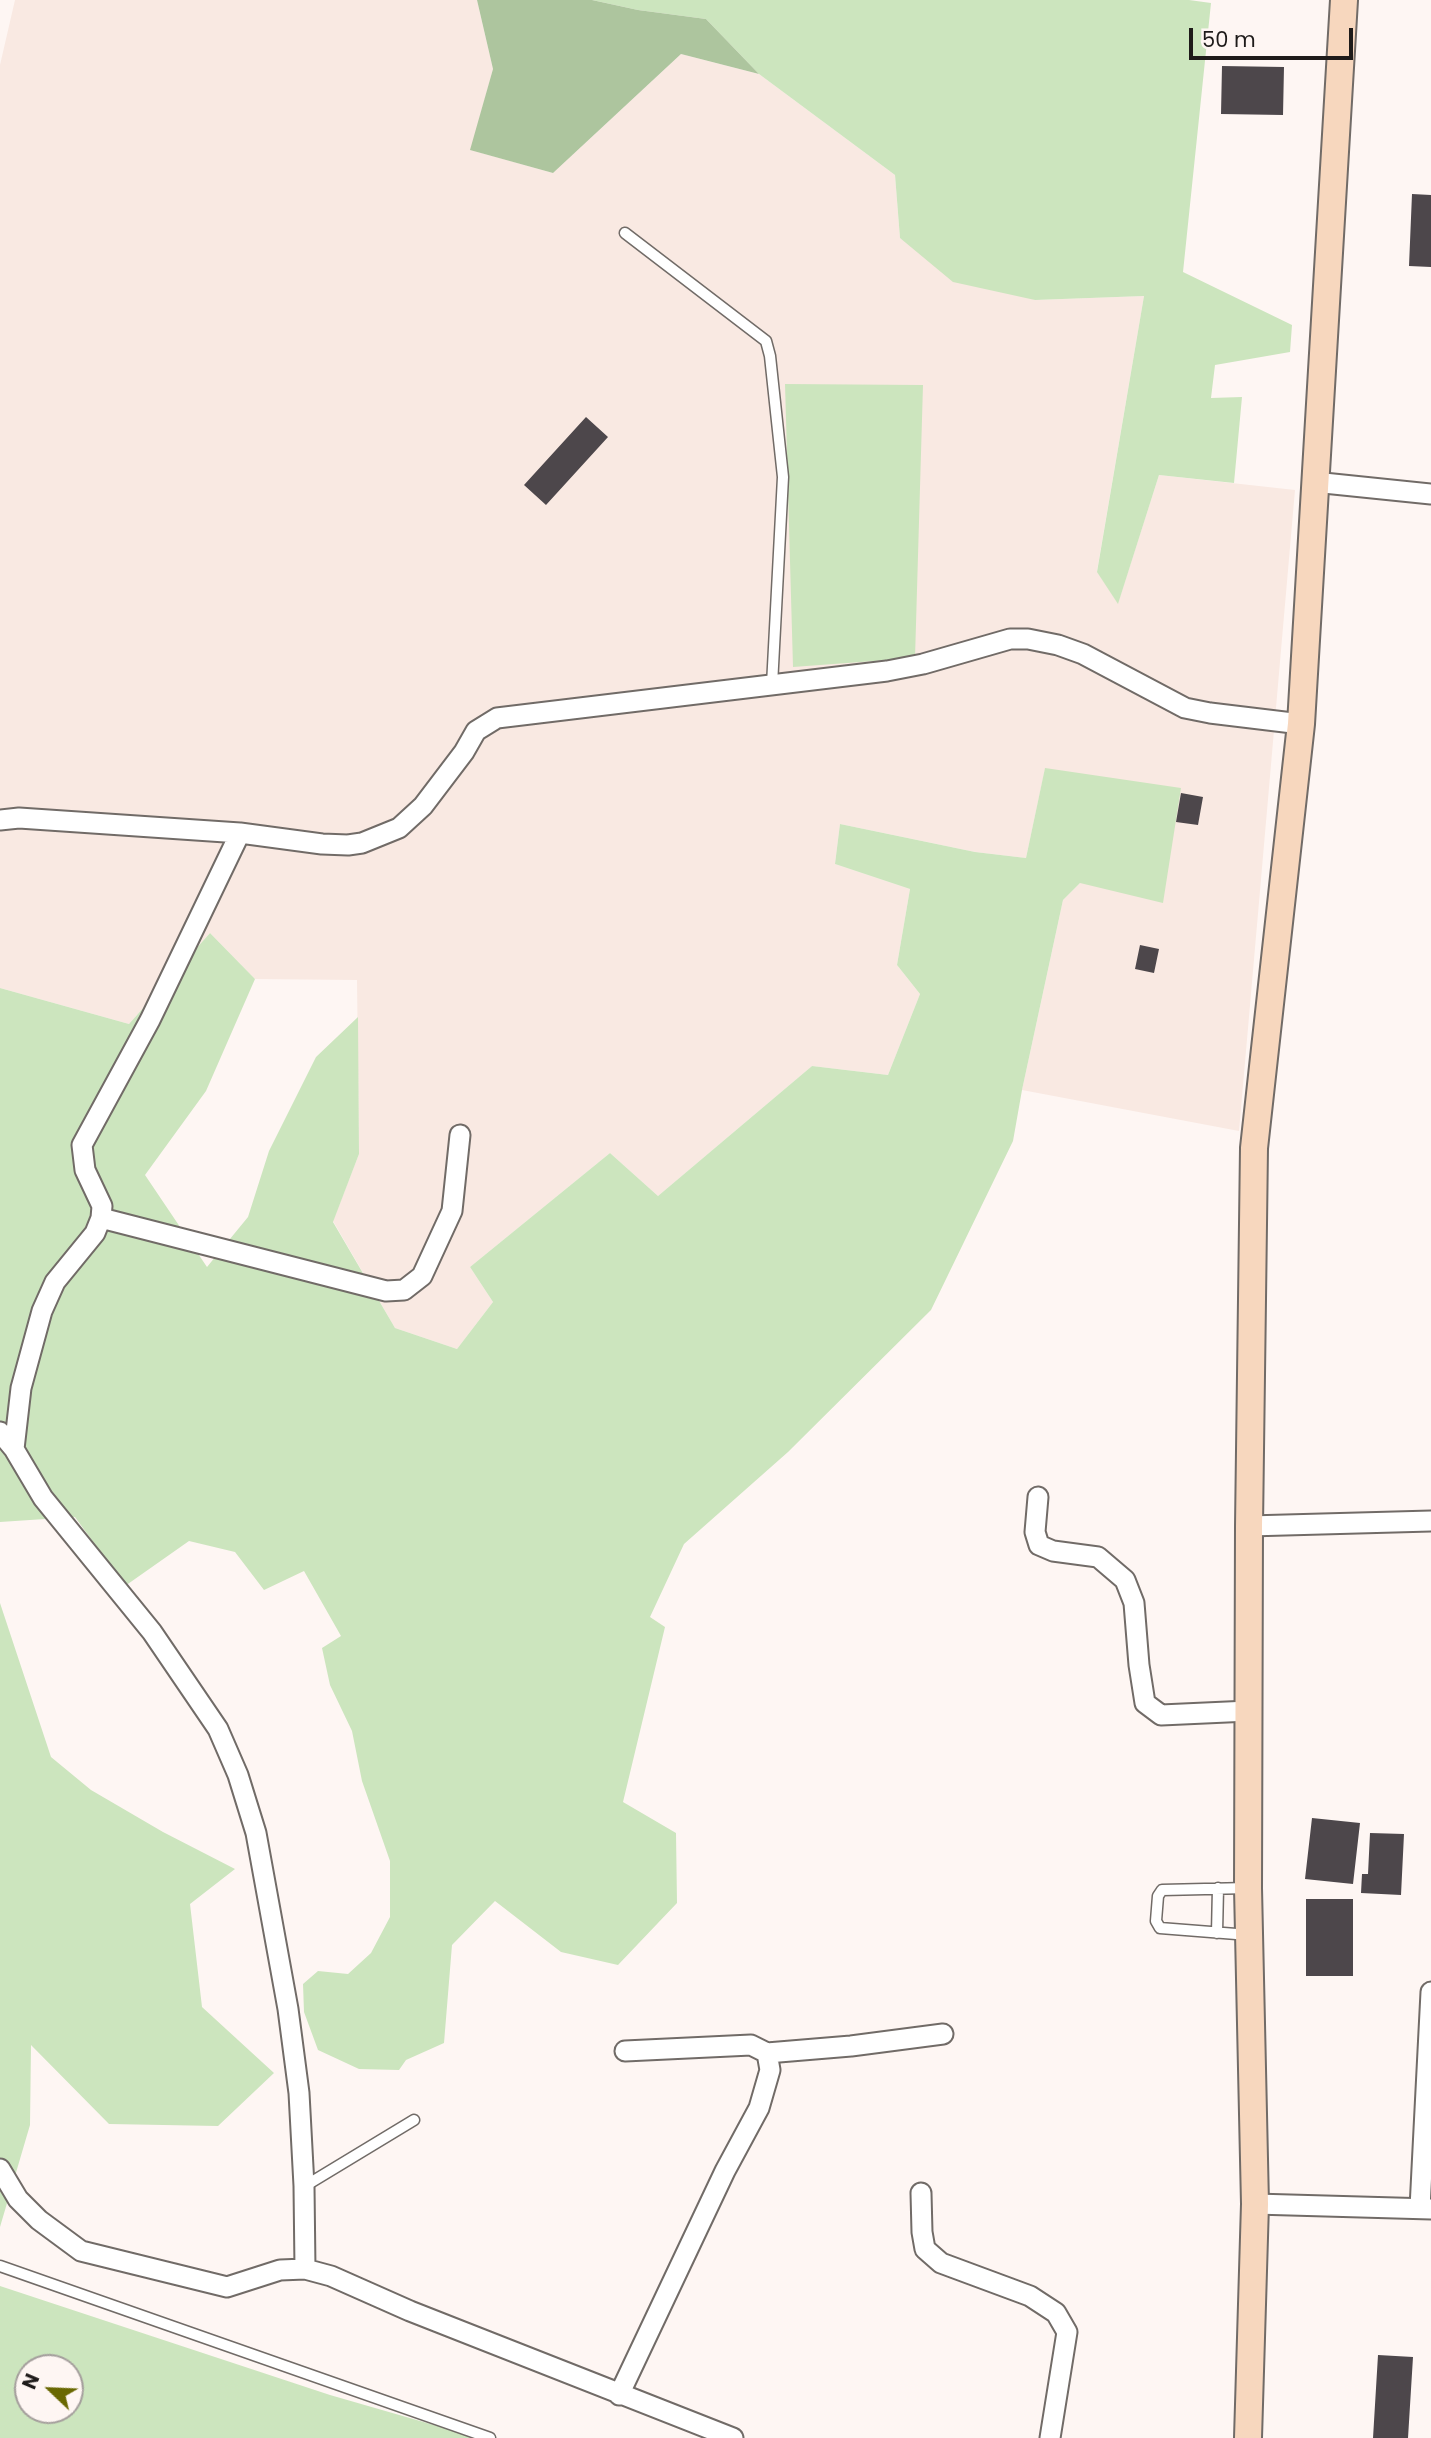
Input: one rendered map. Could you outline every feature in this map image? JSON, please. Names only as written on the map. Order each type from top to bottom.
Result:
[{"type":"street","points":[[1248,2438],[1255,2204],[1248,1888],[1254,1148],[1301,724],[1344,0]]},
{"type":"street","points":[[1314,482],[1431,494]]},
{"type":"street","points":[[0,820],[19,818],[240,834],[348,845],[400,828],[423,806],[464,752],[476,730],[496,718],[887,671],[923,664],[1010,639],[1028,639],[1058,645],[1083,654],[1185,708],[1301,724]]},
{"type":"street","points":[[13,1449],[21,1388],[42,1311],[55,1282],[94,1233],[101,1218],[102,1206],[85,1170],[82,1145],[150,1020],[240,834]]},
{"type":"street","points":[[101,1218],[373,1288],[386,1291],[404,1290],[422,1276],[452,1211],[460,1135]]},
{"type":"street","points":[[0,1432],[43,1498],[152,1632],[218,1729],[238,1775],[256,1833],[288,2008],[299,2093],[305,2269]]},
{"type":"street","points":[[1038,1497],[1035,1532],[1039,1545],[1053,1551],[1098,1557],[1125,1580],[1134,1603],[1145,1703],[1161,1715],[1249,1712]]},
{"type":"street","points":[[1249,1526],[1431,1521]]},
{"type":"street","points":[[1255,2204],[1426,2208],[1431,1992]]},
{"type":"street","points":[[625,2051],[751,2045],[767,2053],[943,2034]]},
{"type":"street","points":[[619,2395],[725,2171],[759,2108],[770,2070],[767,2053]]},
{"type":"street","points":[[0,2169],[18,2199],[38,2220],[81,2251],[228,2287],[280,2270],[305,2269],[331,2276],[410,2311],[733,2438]]},
{"type":"street","points":[[920,2193],[925,2249],[941,2263],[1030,2296],[1056,2313],[1067,2332],[1050,2438]]},
{"type":"lane","points":[[625,233],[766,341],[771,356],[783,477],[772,685]]},
{"type":"lane","points":[[1217,1933],[1218,1888]]},
{"type":"lane","points":[[1248,1888],[1162,1889],[1158,1896],[1156,1921],[1160,1928],[1250,1935]]},
{"type":"lane","points":[[304,2186],[414,2120]]},
{"type":"lane","points":[[0,2266],[490,2438]]},
{"type":"shaded area","points":[[15,0],[477,0],[493,69],[471,150],[553,173],[681,54],[759,74],[895,175],[900,238],[1035,300],[1144,296],[1097,571],[1118,603],[1159,475],[1295,490],[1239,1131],[1022,1090],[1063,900],[1080,883],[1045,769],[1026,858],[975,852],[840,824],[835,864],[910,889],[897,965],[920,994],[888,1075],[812,1066],[658,1196],[610,1153],[470,1267],[493,1302],[457,1349],[395,1328],[333,1221],[359,1154],[357,980],[255,979],[210,933],[129,1024],[0,988],[0,65]]},
{"type":"green space","points":[[477,0],[592,0],[638,10],[706,19],[759,74],[681,54],[553,173],[470,150],[493,69]]},
{"type":"green space","points":[[592,0],[1189,0],[1211,3],[1183,272],[1292,325],[1290,352],[1215,365],[1211,398],[1242,397],[1234,483],[1159,475],[1118,604],[1097,572],[1144,296],[1035,300],[953,282],[900,238],[895,175],[759,74],[706,19],[638,10]]},
{"type":"green space","points":[[785,384],[923,385],[915,658],[793,667]]},
{"type":"green space","points":[[1045,768],[1181,788],[1163,903],[1080,883],[1063,900],[1013,1141],[931,1310],[788,1452],[684,1544],[650,1617],[665,1627],[623,1802],[676,1833],[677,1903],[618,1965],[561,1952],[495,1901],[452,1945],[444,2043],[406,2060],[399,2070],[359,2069],[318,2050],[304,2012],[303,1984],[318,1971],[348,1974],[371,1953],[390,1917],[390,1861],[362,1781],[352,1731],[330,1685],[322,1648],[341,1636],[304,1571],[264,1590],[235,1552],[189,1541],[125,1586],[75,1517],[0,1522],[0,988],[129,1024],[210,933],[255,979],[206,1091],[145,1175],[207,1267],[248,1217],[269,1151],[316,1057],[358,1017],[359,1154],[333,1222],[395,1328],[457,1349],[493,1302],[470,1267],[610,1153],[658,1196],[812,1066],[888,1075],[920,994],[897,965],[910,889],[835,864],[840,824],[975,852],[1026,858]]},
{"type":"green space","points":[[0,1603],[51,1757],[91,1790],[163,1832],[235,1869],[190,1904],[202,2007],[274,2073],[218,2126],[109,2124],[31,2045],[30,2125],[0,2227]]},
{"type":"green space","points":[[0,2286],[330,2395],[479,2438],[0,2438]]},
{"type":"building","points":[[1222,66],[1284,67],[1283,115],[1221,114]]},
{"type":"building","points":[[1412,194],[1431,195],[1431,267],[1409,266]]},
{"type":"building","points":[[586,417],[608,437],[546,505],[524,485]]},
{"type":"building","points":[[1181,793],[1203,797],[1198,825],[1176,822]]},
{"type":"building","points":[[1140,945],[1159,949],[1154,973],[1135,969]]},
{"type":"building","points":[[1312,1818],[1360,1823],[1353,1884],[1305,1879]]},
{"type":"building","points":[[1370,1833],[1404,1834],[1401,1895],[1361,1893],[1362,1874],[1368,1874]]},
{"type":"building","points":[[1306,1899],[1353,1899],[1353,1976],[1306,1976]]},
{"type":"building","points":[[1378,2355],[1413,2357],[1408,2438],[1373,2438]]}]
